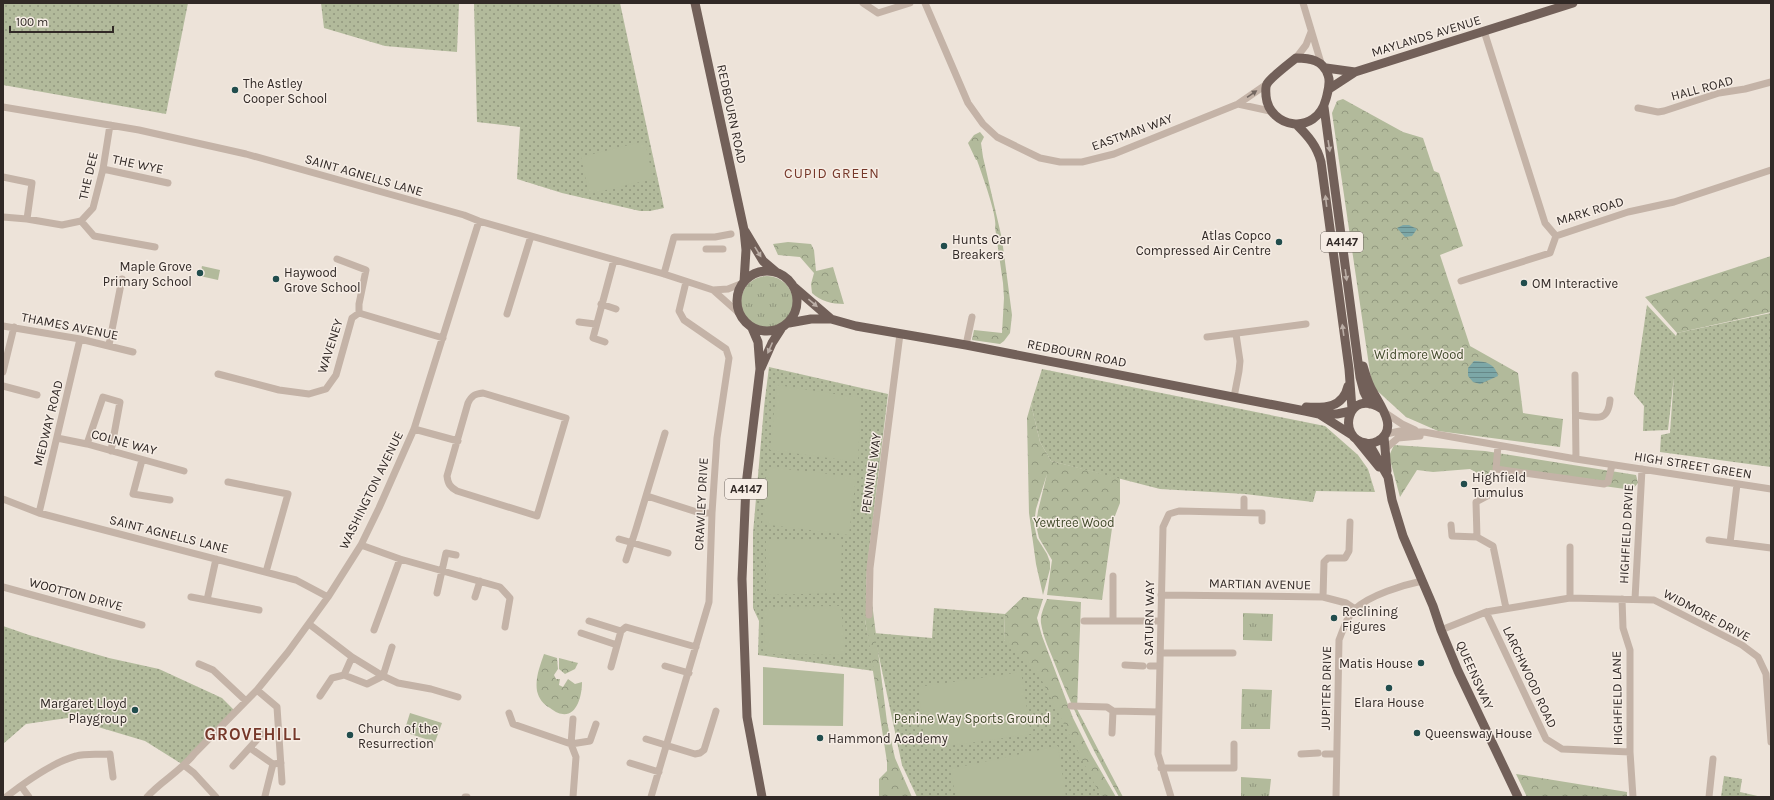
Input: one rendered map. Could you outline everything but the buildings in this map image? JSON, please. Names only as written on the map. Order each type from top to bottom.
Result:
[{"type":"main road","name":"REDBOURN ROAD","points":[[695,3],[744,230],[746,250],[744,282]]},
{"type":"main road","name":"MAYLANDS AVENUE","points":[[1329,88],[1355,72],[1574,3]]},
{"type":"main road","points":[[1296,58],[1309,58],[1324,66],[1329,78],[1329,88],[1324,107],[1313,120],[1297,125],[1282,119],[1270,111],[1267,103],[1266,91],[1267,84],[1296,58]]},
{"type":"main road","name":"MAYLANDS AVENUE","points":[[1324,66],[1355,72]]},
{"type":"main road","name":"A4147","points":[[1324,107],[1360,377],[1364,392],[1370,404]]},
{"type":"main road","name":"A4147","points":[[1297,125],[1310,138],[1318,152],[1321,162],[1349,369],[1352,410]]},
{"type":"main road","name":"REDBOURN ROAD","points":[[744,230],[763,261],[776,272]]},
{"type":"main road","points":[[769,271],[776,272],[786,278],[794,288],[797,296],[797,306],[789,323],[781,329],[763,331],[752,328],[740,314],[737,298],[744,282],[755,273],[769,271]]},
{"type":"main road","name":"REDBOURN ROAD","points":[[794,288],[831,319]]},
{"type":"main road","points":[[1352,317],[1367,379],[1383,410],[1388,423],[1385,435],[1376,442],[1369,444],[1363,443],[1353,436],[1348,423],[1352,410],[1359,404],[1370,404],[1383,410]]},
{"type":"main road","name":"REDBOURN ROAD","points":[[789,323],[811,319],[831,319],[856,326],[966,344],[1305,410],[1319,414],[1337,414],[1352,410]]},
{"type":"main road","name":"A4147","points":[[752,328],[758,342],[760,369],[746,485],[742,579],[743,627],[747,717],[762,797]]},
{"type":"main road","name":"A4147","points":[[760,369],[772,343],[781,329]]},
{"type":"main road","name":"A4147","points":[[1271,404],[1328,407],[1336,405],[1342,399],[1349,383],[1349,369]]},
{"type":"main road","name":"REDBOURN ROAD","points":[[1319,414],[1353,436]]},
{"type":"main road","name":"QUEENSWAY","points":[[1385,435],[1388,477]]},
{"type":"main road","name":"QUEENSWAY","points":[[1353,436],[1388,477]]},
{"type":"main road","name":"QUEENSWAY","points":[[1369,444],[1388,477],[1399,502],[1415,562],[1458,671],[1518,797]]},
{"type":"street","points":[[863,3],[878,13],[910,3]]},
{"type":"street","name":"EASTMAN WAY","points":[[926,3],[968,103],[983,124],[997,137],[1040,158],[1060,162],[1082,162],[1114,154],[1238,104],[1267,84]]},
{"type":"street","points":[[1303,3],[1311,32],[1324,66]]},
{"type":"street","name":"MARK ROAD","points":[[1484,31],[1545,223],[1556,236],[1628,212],[1674,202],[1771,170]]},
{"type":"street","points":[[1296,58],[1306,45],[1311,32]]},
{"type":"street","name":"HALL ROAD","points":[[1638,108],[1658,112],[1664,111],[1719,93],[1745,89],[1771,82]]},
{"type":"street","points":[[1238,104],[1270,111]]},
{"type":"street","name":"SAINT AGNELLS LANE","points":[[3,107],[110,125],[192,141],[253,156],[464,215],[479,221],[664,274],[713,290],[728,289],[744,282]]},
{"type":"street","name":"THE DEE","points":[[81,221],[93,208],[103,169],[110,125]]},
{"type":"street","name":"THE WYE","points":[[103,169],[168,183]]},
{"type":"street","points":[[3,177],[32,183],[27,219]]},
{"type":"street","points":[[3,217],[27,219],[62,225],[81,221],[94,236],[156,247]]},
{"type":"street","name":"WASHINGTON AVENUE","points":[[147,797],[173,773],[185,766],[194,754],[257,690],[309,624],[361,545],[414,429],[479,221]]},
{"type":"street","points":[[664,274],[674,237],[715,237],[731,234]]},
{"type":"street","points":[[507,314],[531,236]]},
{"type":"street","points":[[1461,281],[1550,253],[1556,236]]},
{"type":"street","points":[[714,249],[715,237]]},
{"type":"street","points":[[706,249],[723,249]]},
{"type":"street","points":[[337,259],[366,270],[359,304],[359,313]]},
{"type":"street","points":[[605,342],[593,338],[595,324],[614,260]]},
{"type":"street","points":[[109,345],[122,279]]},
{"type":"street","name":"CRAWLEY DRIVE","points":[[652,797],[709,602],[712,512],[717,438],[729,358],[726,349],[684,320],[679,311],[686,282]]},
{"type":"street","name":"SAINT AGNELLS LANE","points":[[713,290],[740,314]]},
{"type":"street","points":[[601,304],[616,309]]},
{"type":"street","name":"WAVENEY","points":[[218,374],[279,390],[309,394],[326,389],[336,375],[352,318],[359,313],[443,338]]},
{"type":"street","points":[[966,344],[972,317]]},
{"type":"street","points":[[579,322],[595,324]]},
{"type":"street","points":[[1207,337],[1306,324]]},
{"type":"street","name":"THAMES AVENUE","points":[[3,326],[80,339],[133,352]]},
{"type":"street","points":[[3,372],[14,327]]},
{"type":"street","name":"PENNINE WAY","points":[[869,614],[870,568],[900,334]]},
{"type":"street","points":[[1234,397],[1240,371],[1236,334]]},
{"type":"street","name":"MEDWAY ROAD","points":[[39,513],[80,339]]},
{"type":"street","points":[[1576,375],[1576,459]]},
{"type":"street","points":[[3,386],[37,396]]},
{"type":"street","points":[[483,393],[566,418],[537,516],[451,488],[447,476],[458,441],[468,403],[475,394],[483,393]]},
{"type":"street","points":[[87,444],[103,397],[120,402],[111,451]]},
{"type":"street","points":[[1576,415],[1603,416],[1608,412],[1610,400]]},
{"type":"street","name":"HIGH STREET GREEN","points":[[1383,410],[1402,424],[1424,432],[1446,437],[1642,470],[1771,489]]},
{"type":"street","points":[[414,429],[458,441]]},
{"type":"street","name":"HIGH STREET GREEN","points":[[1385,435],[1400,431],[1424,432]]},
{"type":"street","points":[[626,560],[647,496],[665,432]]},
{"type":"street","name":"HIGH STREET GREEN","points":[[1385,449],[1398,438],[1404,436],[1446,437]]},
{"type":"street","name":"COLNE WAY","points":[[57,438],[87,444],[184,471]]},
{"type":"street","points":[[1498,446],[1496,469],[1604,484],[1608,482],[1612,465]]},
{"type":"street","points":[[142,460],[133,494],[170,500]]},
{"type":"street","name":"HIGHFIELD DRVIE","points":[[1635,599],[1642,470]]},
{"type":"street","points":[[228,482],[288,494],[266,572]]},
{"type":"street","points":[[1730,543],[1737,484]]},
{"type":"street","points":[[1477,536],[1476,502],[1491,494]]},
{"type":"street","points":[[647,496],[700,512],[712,512]]},
{"type":"street","name":"SAINT AGNELLS LANE","points":[[3,499],[39,513],[296,580],[328,597]]},
{"type":"street","points":[[1244,499],[1244,512]]},
{"type":"street","name":"SATURN WAY","points":[[1171,797],[1158,754],[1163,527],[1169,514],[1179,511],[1262,513],[1262,521]]},
{"type":"street","points":[[1323,597],[1324,562],[1328,558],[1345,558],[1349,551],[1350,522]]},
{"type":"street","points":[[1452,525],[1452,536],[1477,536],[1493,546],[1506,608]]},
{"type":"street","points":[[619,539],[668,553]]},
{"type":"street","points":[[1709,540],[1771,548]]},
{"type":"street","points":[[361,545],[400,559],[500,587],[510,598],[505,627]]},
{"type":"street","points":[[1570,547],[1570,598]]},
{"type":"street","points":[[437,593],[446,553],[456,555]]},
{"type":"street","points":[[207,600],[216,559]]},
{"type":"street","points":[[374,630],[400,559]]},
{"type":"street","points":[[1113,576],[1113,621]]},
{"type":"street","points":[[475,597],[480,581]]},
{"type":"street","name":"JUPITER DRIVE","points":[[1336,797],[1339,640],[1347,621],[1355,609],[1375,597],[1422,581]]},
{"type":"street","name":"WOOTTON DRIVE","points":[[3,587],[142,625]]},
{"type":"street","name":"MARTIAN AVENUE","points":[[1161,595],[1323,597],[1346,603],[1355,609]]},
{"type":"street","points":[[191,597],[259,610]]},
{"type":"street","name":"WIDMORE DRIVE","points":[[1441,630],[1486,612],[1570,598],[1654,600],[1742,645],[1758,657],[1766,674],[1771,742]]},
{"type":"street","name":"HIGHFIELD LANE","points":[[1622,599],[1623,628],[1630,650],[1630,752],[1633,797]]},
{"type":"street","name":"LARCHWOOD ROAD","points":[[1486,612],[1546,739],[1562,749],[1630,752]]},
{"type":"street","points":[[589,621],[621,631]]},
{"type":"street","points":[[1084,621],[1160,621]]},
{"type":"street","points":[[309,624],[352,657],[383,676],[398,683],[431,689],[458,697]]},
{"type":"street","points":[[611,667],[621,631],[626,627],[696,647]]},
{"type":"street","points":[[581,633],[617,645]]},
{"type":"street","points":[[320,696],[332,678],[344,675],[367,684],[383,676],[392,647]]},
{"type":"street","points":[[1160,653],[1233,653]]},
{"type":"street","points":[[344,675],[352,657]]},
{"type":"street","points":[[199,664],[213,670],[246,701]]},
{"type":"street","points":[[1125,665],[1160,666]]},
{"type":"street","points":[[665,666],[689,673]]},
{"type":"street","points":[[257,690],[277,707],[277,763],[282,782]]},
{"type":"street","points":[[1071,706],[1107,707],[1113,711],[1159,712]]},
{"type":"street","points":[[646,739],[695,754],[700,754],[704,750],[716,711]]},
{"type":"street","points":[[1112,733],[1113,711]]},
{"type":"street","points":[[509,713],[513,724],[571,744],[590,741],[596,724]]},
{"type":"street","points":[[573,797],[576,757],[571,744],[574,719]]},
{"type":"street","points":[[233,766],[264,732]]},
{"type":"street","points":[[1161,768],[1234,768],[1234,744]]},
{"type":"street","points":[[250,748],[277,763]]},
{"type":"street","points":[[6,797],[21,786],[62,762],[77,756],[110,754],[113,776]]},
{"type":"street","points":[[1301,754],[1336,754]]},
{"type":"street","points":[[1709,797],[1713,759]]},
{"type":"street","points":[[265,796],[277,763]]},
{"type":"street","points":[[630,763],[659,772]]},
{"type":"street","points":[[185,766],[194,773],[216,797]]},
{"type":"street","points":[[21,786],[29,797]]},
{"type":"green space","points":[[3,3],[188,3],[166,114],[3,85]]},
{"type":"green space","points":[[321,3],[459,3],[457,52],[385,46],[324,28]]},
{"type":"green space","points":[[474,3],[620,3],[664,208],[650,211],[640,211],[562,193],[517,179],[520,127],[477,122]]},
{"type":"green space","name":"Widmore Wood","points":[[1343,99],[1403,132],[1423,138],[1434,171],[1439,173],[1463,246],[1440,255],[1470,346],[1518,373],[1523,413],[1563,419],[1560,447],[1438,431],[1406,417],[1372,386],[1332,113],[1337,101]]},
{"type":"green space","points":[[980,132],[984,137],[981,143],[983,157],[1002,239],[1012,315],[1010,333],[1000,344],[972,340],[974,330],[1002,333],[1004,298],[994,214],[989,194],[977,160],[968,143],[974,135]]},
{"type":"green space","points":[[645,141],[653,179],[589,194],[581,157]]},
{"type":"green space","points":[[788,242],[811,244],[814,250],[816,271],[833,267],[844,304],[826,302],[812,293],[811,284],[814,273],[800,257],[778,255],[773,244]]},
{"type":"green space","points":[[1771,256],[1771,312],[1677,333],[1645,297]]},
{"type":"green space","points":[[202,266],[220,270],[218,280],[200,276]]},
{"type":"green space","points":[[767,276],[777,278],[785,284],[791,292],[793,302],[791,312],[785,320],[777,326],[767,328],[757,326],[749,320],[743,312],[741,302],[743,292],[749,284],[757,278]]},
{"type":"green space","points":[[1647,305],[1676,336],[1677,333],[1771,313],[1771,467],[1660,452],[1661,435],[1670,433],[1674,376],[1668,430],[1643,431],[1644,406],[1634,394]]},
{"type":"green space","points":[[769,367],[888,394],[867,568],[865,620],[874,671],[758,655],[759,621],[753,608],[753,533]]},
{"type":"green space","points":[[1042,369],[1325,426],[1358,455],[1368,469],[1375,492],[1316,491],[1313,502],[1245,494],[1160,489],[1051,461],[1040,442],[1031,404]]},
{"type":"green space","points":[[777,385],[861,398],[858,462],[770,450]]},
{"type":"green space","name":"Yewtree Wood","points":[[1031,404],[1040,442],[1051,461],[1120,478],[1120,503],[1113,521],[1102,600],[1047,595],[1052,560],[1039,538],[1036,525],[1047,474],[1036,509],[1034,524],[1037,538],[1050,562],[1050,569],[1043,595],[1036,564],[1029,513],[1027,418]]},
{"type":"green space","points":[[1394,445],[1485,451],[1636,475],[1638,483],[1632,490],[1490,470],[1488,479],[1470,469],[1433,472],[1417,470],[1400,497],[1389,456]]},
{"type":"green space","points":[[767,467],[856,477],[849,535],[762,524]]},
{"type":"green space","points":[[766,539],[842,540],[840,593],[766,595]]},
{"type":"green space","points":[[871,595],[887,722],[895,758],[912,797],[879,797],[879,779],[887,771],[887,762],[862,600]]},
{"type":"green space","points":[[1023,597],[1043,599],[1037,618],[1042,636],[1073,718],[1091,754],[1116,797],[1101,797],[1004,640],[1005,614]]},
{"type":"green space","points":[[1047,599],[1081,602],[1077,709],[1123,797],[1119,797],[1101,765],[1069,699],[1047,644],[1041,620],[1042,611]]},
{"type":"green space","points":[[841,606],[845,655],[765,654],[763,607]]},
{"type":"green space","name":"Penine Way Sports Ground","points":[[934,608],[1005,614],[1004,640],[1037,671],[1101,797],[917,797],[902,765],[874,633],[932,638]]},
{"type":"green space","points":[[1243,613],[1273,614],[1272,641],[1243,640]]},
{"type":"green space","points":[[3,626],[109,658],[159,669],[222,698],[236,712],[185,766],[145,741],[88,724],[88,715],[26,724],[3,744]]},
{"type":"green space","points":[[544,654],[557,658],[558,669],[554,675],[556,679],[560,679],[559,685],[563,687],[568,679],[575,684],[582,682],[582,689],[578,703],[575,709],[570,713],[558,713],[545,705],[539,696],[537,691],[538,672]]},
{"type":"green space","points":[[559,658],[578,663],[575,669],[565,674],[559,669]]},
{"type":"green space","points":[[763,667],[844,674],[843,726],[763,725]]},
{"type":"green space","points":[[1021,672],[1031,734],[927,749],[918,687]]},
{"type":"green space","points":[[1242,689],[1272,690],[1270,729],[1241,729]]},
{"type":"green space","points":[[410,713],[442,723],[435,742],[404,732]]},
{"type":"green space","points":[[1058,746],[1066,797],[956,797],[950,769]]},
{"type":"green space","points":[[1516,774],[1627,792],[1627,797],[1527,797]]},
{"type":"green space","points":[[1724,776],[1742,779],[1740,792],[1762,797],[1721,797]]},
{"type":"green space","points":[[1241,777],[1271,779],[1269,797],[1241,797]]},
{"type":"water","points":[[1403,225],[1409,225],[1417,229],[1412,236],[1405,237],[1397,228]]},
{"type":"water","points":[[1474,361],[1489,364],[1495,369],[1498,376],[1480,384],[1473,382],[1468,376],[1468,368]]},
{"type":"place","name":"The Astley Cooper School","points":[[235,90]]},
{"type":"place","name":"Atlas Copco Compressed Air Centre","points":[[1279,242]]},
{"type":"place","name":"Hunts Car Breakers","points":[[944,246]]},
{"type":"place","name":"Maple Grove Primary School","points":[[200,273]]},
{"type":"place","name":"Haywood Grove School","points":[[276,279]]},
{"type":"place","name":"OM Interactive","points":[[1524,283]]},
{"type":"place","name":"Highfield Tumulus","points":[[1464,484]]},
{"type":"place","name":"Reclining Figures","points":[[1334,618]]},
{"type":"place","name":"Matis House","points":[[1421,663]]},
{"type":"place","name":"Elara House","points":[[1389,688]]},
{"type":"place","name":"Margaret Lloyd Playgroup","points":[[135,710]]},
{"type":"place","name":"Queensway House","points":[[1417,733]]},
{"type":"place","name":"Church of the Resurrection","points":[[350,735]]},
{"type":"place","name":"Hammond Academy","points":[[820,738]]},
{"type":"district","name":"CUPID GREEN","points":[[832,173]]},
{"type":"district","name":"GROVEHILL","points":[[253,734]]}]
